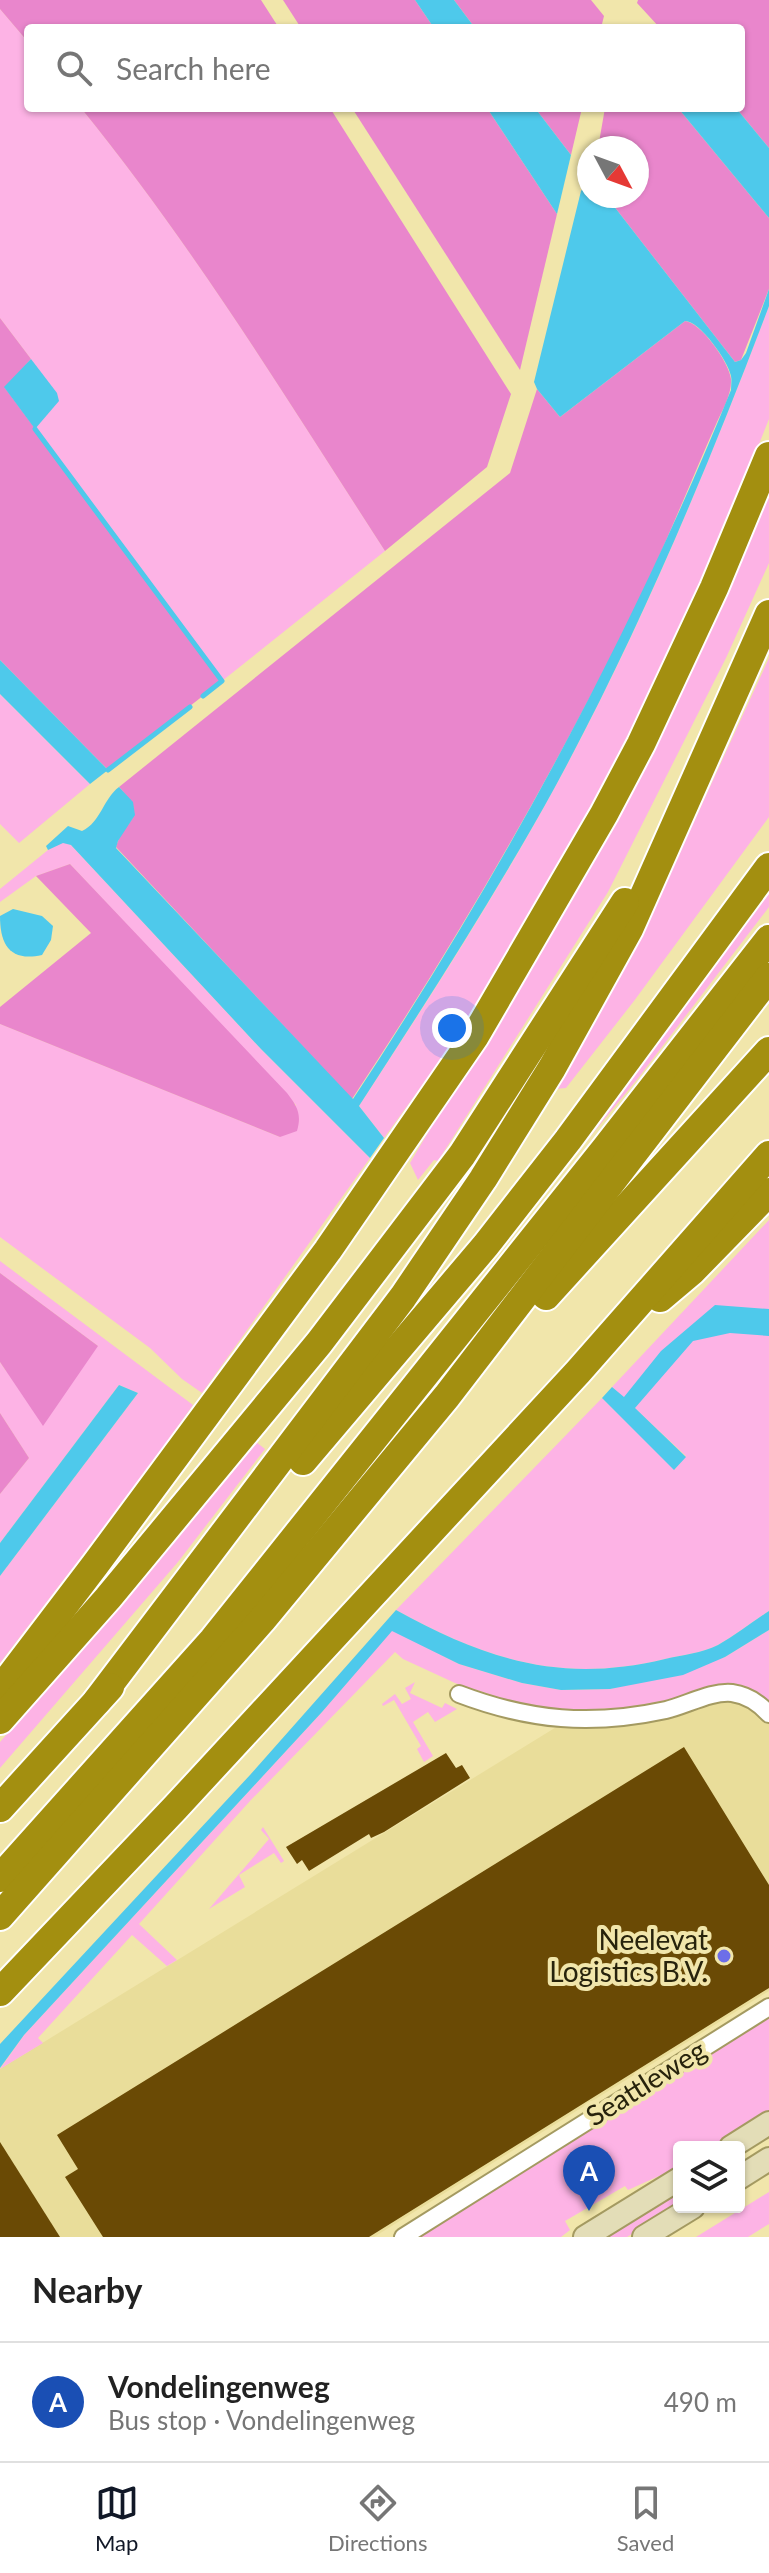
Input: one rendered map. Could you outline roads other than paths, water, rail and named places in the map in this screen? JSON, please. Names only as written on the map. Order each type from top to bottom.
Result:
[{"type":"highway","points":[[0,1690],[328,1250],[475,1036],[604,814],[641,744],[714,588],[769,456]]},
{"type":"highway","points":[[97,1701],[403,1297],[483,1179],[552,1068],[629,929],[769,614]]},
{"type":"highway","points":[[0,1720],[118,1586],[299,1368],[462,1155],[673,827]]},
{"type":"highway","points":[[0,1808],[97,1701],[476,1257],[568,1140],[769,867]]},
{"type":"highway","points":[[0,1878],[213,1640],[596,1162],[769,939]]},
{"type":"highway","points":[[0,1916],[262,1620],[447,1396],[769,977]]},
{"type":"highway","points":[[447,1396],[545,1298],[769,1051]]},
{"type":"highway","points":[[0,1992],[175,1808],[589,1360],[769,1155]]},
{"type":"highway","points":[[589,1360],[692,1271],[769,1192]]},
{"type":"main road","points":[[740,2141],[769,2123]]},
{"type":"main road","points":[[745,2174],[769,2159]]},
{"type":"main road","points":[[585,2237],[673,2183]]},
{"type":"main road","points":[[644,2237],[683,2213]]},
{"type":"street","points":[[459,1694],[534,1717],[625,1717],[668,1709],[723,1693],[748,1698],[769,1714]]},
{"type":"street","name":"Seattleweg","points":[[403,2237],[769,2007]]},
{"type":"water","points":[[415,0],[454,0],[472,24],[431,24]]},
{"type":"water","points":[[490,112],[538,112],[571,155],[557,214]]},
{"type":"water","points":[[681,112],[739,112],[769,148],[769,218]]},
{"type":"water","points":[[577,207],[615,208],[735,362],[746,353],[769,289],[769,306],[721,429],[643,610],[586,729],[485,908],[359,1106],[384,1138],[370,1158],[261,1049],[71,845],[63,843],[48,850],[46,846],[68,826],[82,831],[88,827],[119,787],[133,802],[135,815],[116,848],[353,1099],[460,929],[560,754],[650,574],[731,390],[729,369],[719,352],[698,327],[685,321],[560,417],[534,382]]},
{"type":"water","points":[[31,359],[57,393],[59,401],[35,429],[4,387]]},
{"type":"water","points":[[0,660],[108,770],[90,784],[0,694]]},
{"type":"water","points":[[13,909],[42,916],[53,926],[51,940],[42,955],[22,956],[5,943],[0,916]]},
{"type":"water","points":[[715,1305],[769,1309],[769,1336],[730,1333],[693,1341],[635,1408],[686,1457],[674,1470],[602,1398],[612,1387],[624,1397],[661,1351]]},
{"type":"water","points":[[119,1385],[138,1393],[0,1576],[0,1543]]},
{"type":"water","points":[[396,1610],[494,1654],[558,1668],[627,1666],[699,1652],[718,1645],[769,1611],[769,1630],[725,1657],[683,1675],[610,1689],[561,1690],[522,1683],[459,1664],[392,1631],[322,1712],[24,2035],[0,2068],[0,2044],[250,1775]]},
{"type":"waterway","points":[[35,429],[222,681],[203,696]]},
{"type":"waterway","points":[[108,770],[190,707]]},
{"type":"place","name":"Neelevat Logistics B.V.","points":[[724,1956]]},
{"type":"place","name":"Vondelingenweg","points":[[589,2211]]}]
